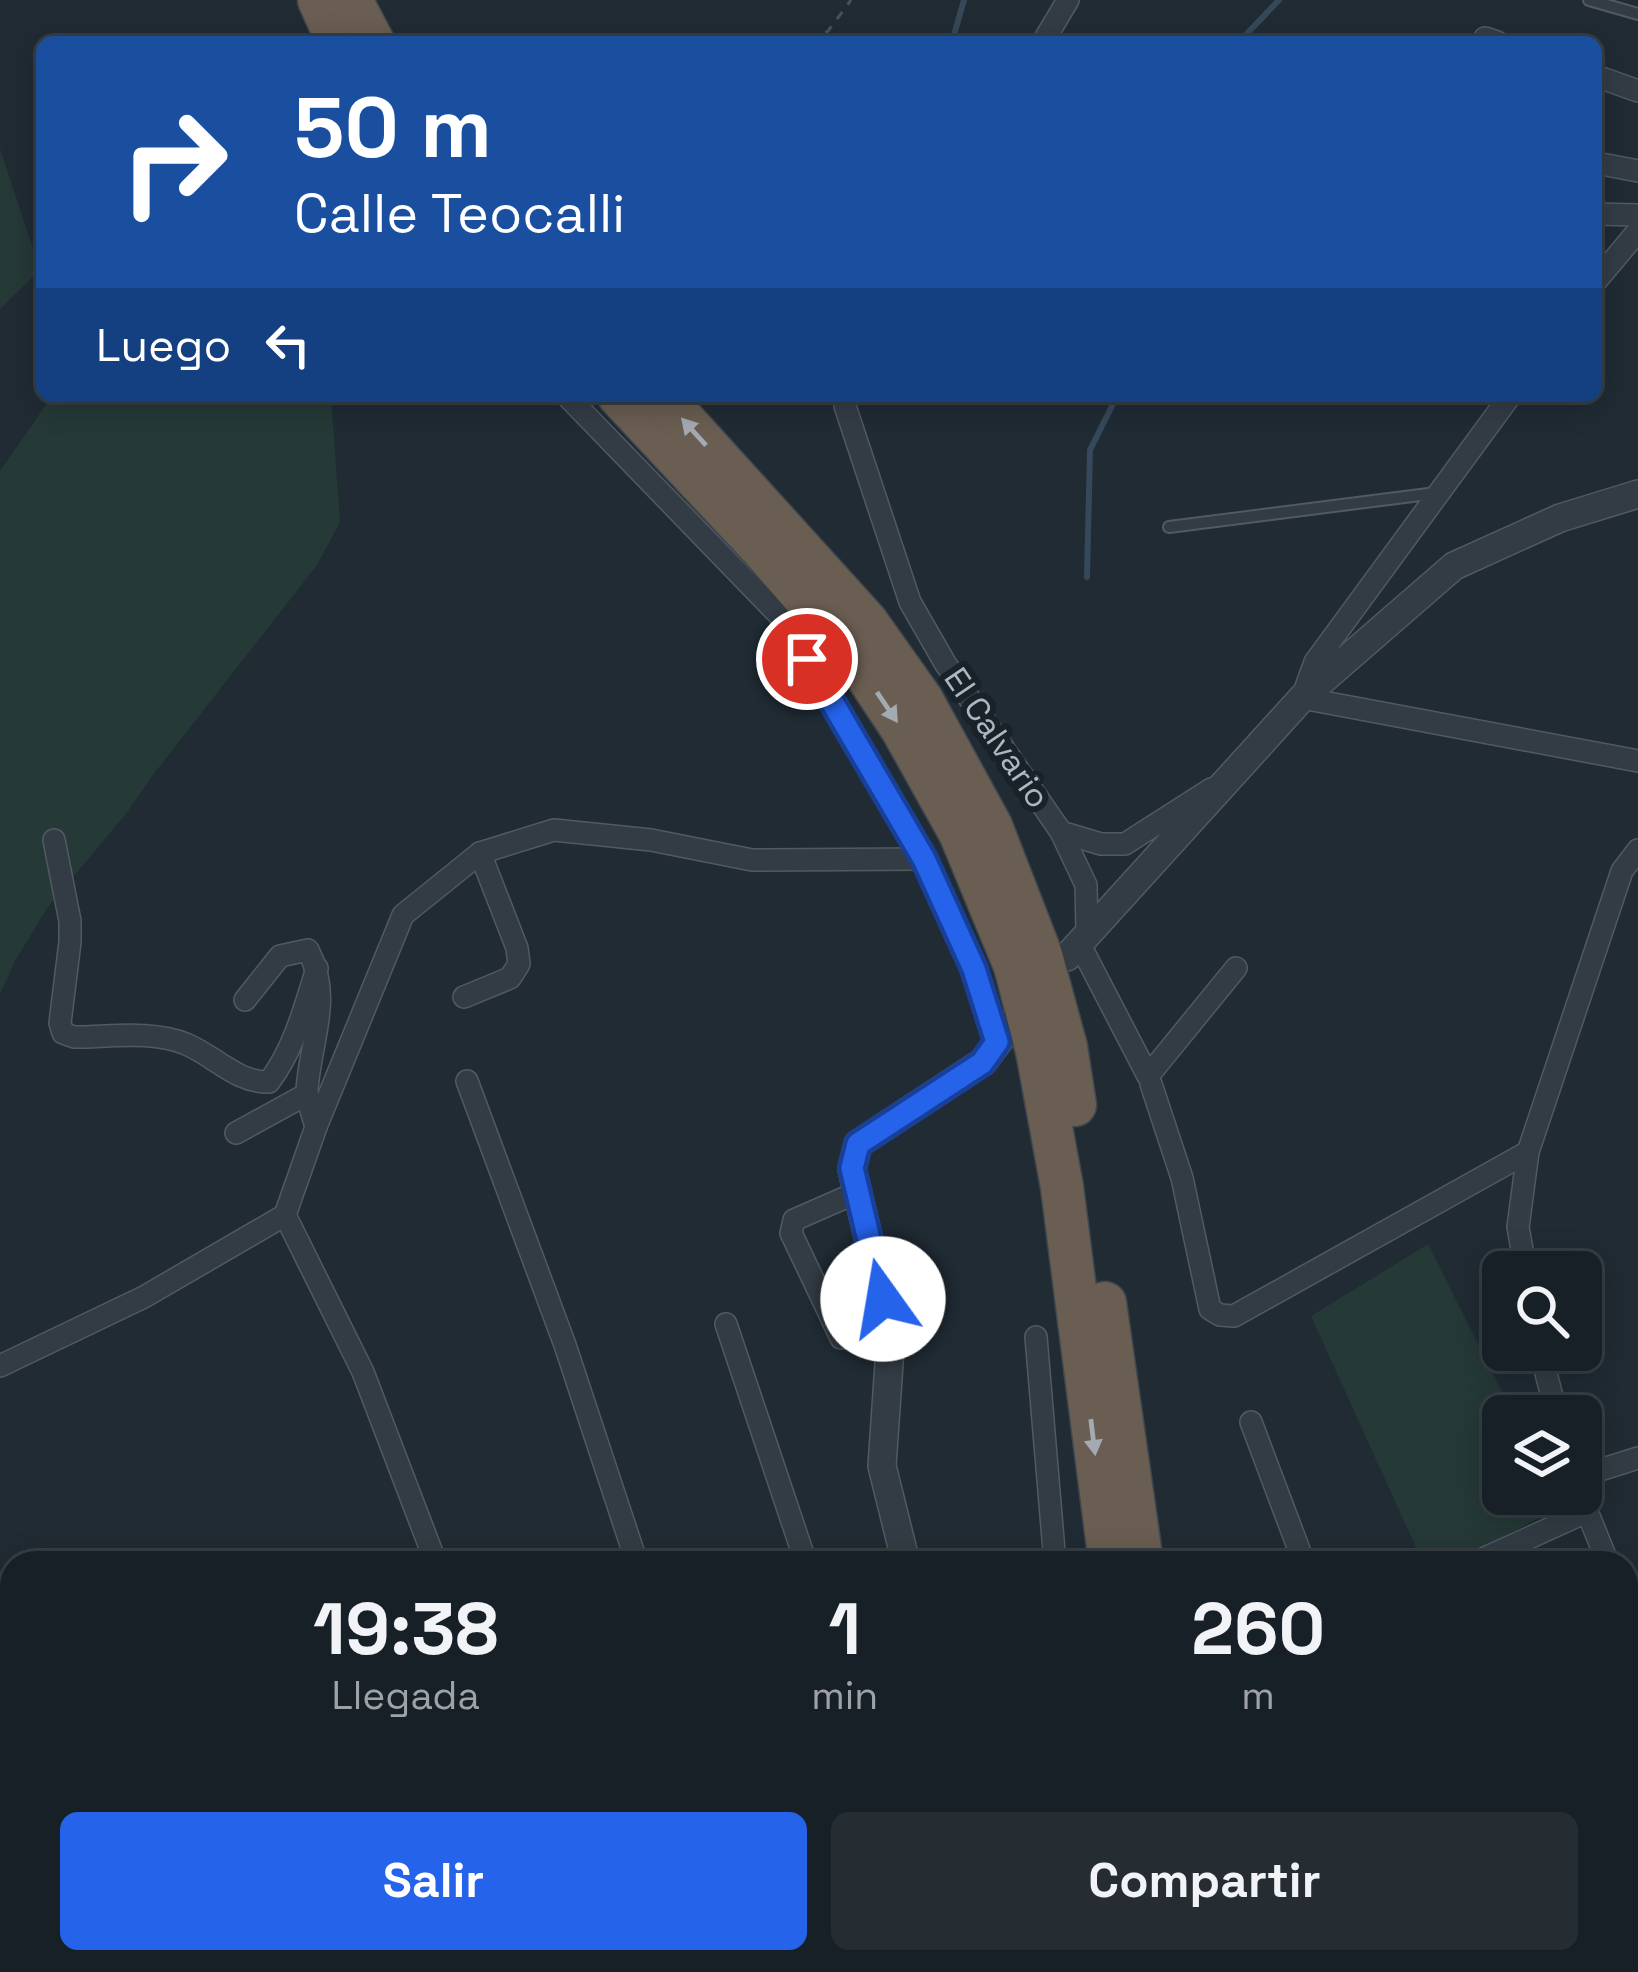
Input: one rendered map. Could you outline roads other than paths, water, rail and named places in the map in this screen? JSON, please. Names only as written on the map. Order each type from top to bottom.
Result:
[{"type":"highway","points":[[319,0],[335,36]]},
{"type":"highway","points":[[352,0],[370,36]]},
{"type":"highway","points":[[625,402],[849,649],[902,729],[960,833],[1015,966],[1037,1051],[1062,1187],[1109,1551]]},
{"type":"highway","points":[[668,402],[888,611],[922,700],[991,826],[1041,955],[1066,1047],[1140,1551]]},
{"type":"street","points":[[1047,36],[1068,0]]},
{"type":"street","points":[[1602,78],[1638,91]]},
{"type":"street","points":[[1602,164],[1638,171]]},
{"type":"street","points":[[1602,214],[1638,215]]},
{"type":"street","points":[[1602,274],[1638,231]]},
{"type":"street","points":[[573,402],[783,619],[924,859],[1005,1032],[982,1063],[858,1144],[852,1168],[891,1334],[882,1466],[903,1551]]},
{"type":"street","name":"El Calvario","points":[[845,402],[888,611],[945,663],[1061,832],[1101,844],[1126,844],[1232,776]]},
{"type":"street","points":[[1302,698],[1315,662],[1506,402]]},
{"type":"street","points":[[1078,944],[1302,698],[1454,566],[1560,518],[1638,494]]},
{"type":"street","points":[[1302,698],[1638,761]]},
{"type":"street","points":[[0,1366],[145,1297],[286,1215],[316,1127],[404,915],[480,853],[554,830],[651,840],[752,860],[924,859]]},
{"type":"street","points":[[1061,832],[1086,885],[1078,944],[1148,1076],[1236,968]]},
{"type":"street","points":[[54,841],[70,920],[60,1023],[63,1033],[74,1037],[162,1036],[189,1045],[252,1082],[269,1082],[289,1048],[317,968]]},
{"type":"street","points":[[1522,1251],[1518,1227],[1528,1151],[1622,872],[1638,850]]},
{"type":"street","points":[[464,997],[510,979],[519,964],[480,853]]},
{"type":"street","points":[[245,1000],[280,956],[308,950],[317,968],[319,1024],[307,1094],[316,1127]]},
{"type":"street","points":[[467,1081],[565,1345],[633,1551]]},
{"type":"street","points":[[1150,1084],[1182,1178],[1210,1309],[1220,1316],[1234,1316],[1528,1151]]},
{"type":"street","points":[[236,1133],[307,1094]]},
{"type":"street","points":[[842,1338],[791,1233],[794,1220],[857,1192]]},
{"type":"street","points":[[286,1215],[363,1372],[431,1551]]},
{"type":"street","points":[[726,1324],[802,1551]]},
{"type":"street","points":[[1036,1337],[1054,1551]]},
{"type":"street","points":[[1251,1422],[1299,1551]]},
{"type":"street","points":[[1602,1469],[1638,1458]]},
{"type":"street","points":[[1496,1551],[1561,1515]]},
{"type":"street","points":[[1588,1515],[1603,1551]]},
{"type":"lane","points":[[1589,0],[1638,14]]},
{"type":"lane","points":[[1169,526],[1439,492]]},
{"type":"waterway","points":[[954,36],[964,0]]},
{"type":"waterway","points":[[1245,36],[1279,0]]},
{"type":"waterway","points":[[1087,577],[1090,450],[1114,402]]}]
